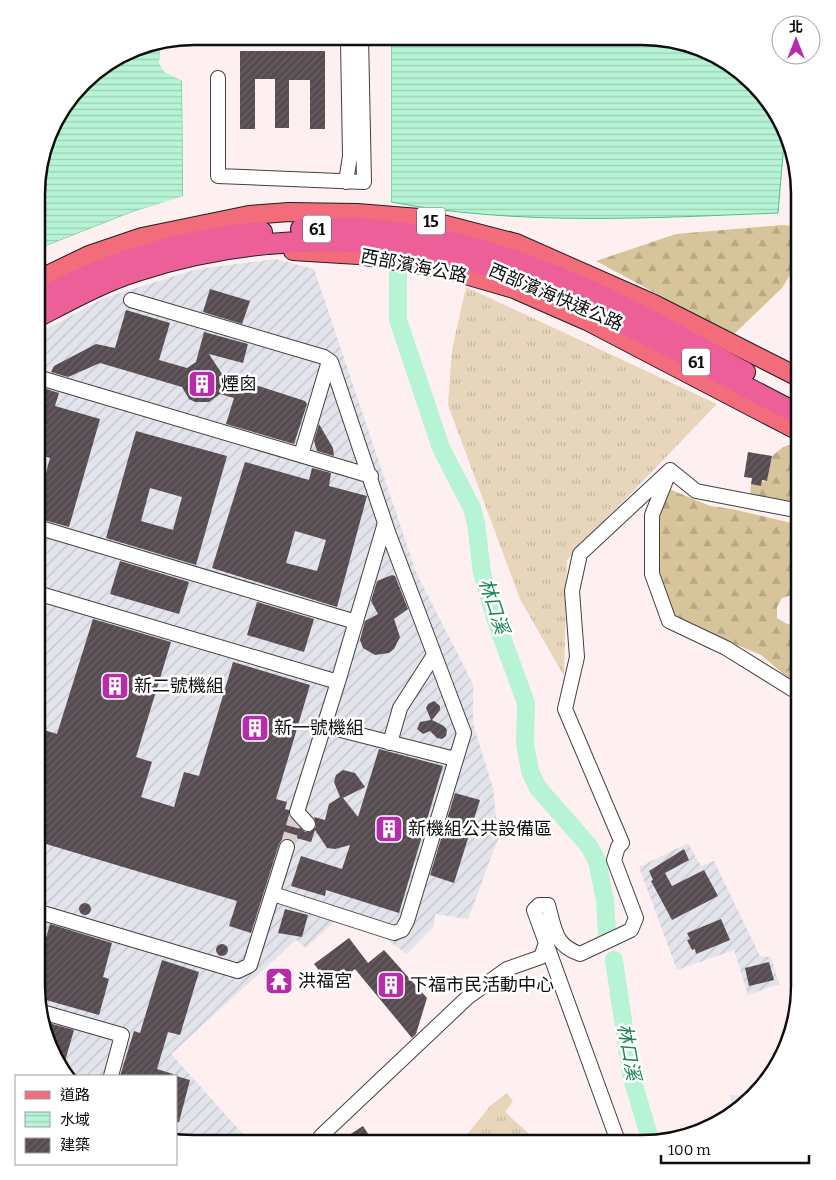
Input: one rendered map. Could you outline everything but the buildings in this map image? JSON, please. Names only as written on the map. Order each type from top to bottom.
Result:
[{"type":"highway","name":"西部濱海快速公路","points":[[45,296],[92,273],[134,257],[176,245],[234,234],[351,228],[407,234],[456,244],[521,262],[791,410]]},
{"type":"highway","name":"西部濱海快速公路","points":[[45,313],[88,290],[136,271],[193,256],[243,246],[297,242],[352,243],[454,257],[595,301],[791,397]]},
{"type":"main road","name":"15","points":[[45,277],[89,255],[142,237],[249,215],[289,212],[357,213],[419,218],[516,243],[654,304],[791,373]]},
{"type":"main road","name":"西部濱海公路","points":[[45,322],[89,298],[142,279],[196,264],[243,254],[301,251],[358,255],[445,269],[514,289],[586,321],[791,427]]},
{"type":"street","points":[[346,182],[350,156],[348,45]]},
{"type":"street","points":[[218,78],[218,176],[364,182],[362,45]]},
{"type":"street","points":[[131,300],[324,357],[329,361],[371,476],[385,523],[464,733],[407,921],[402,930],[394,933],[273,894]]},
{"type":"street","points":[[301,455],[329,361]]},
{"type":"street","points":[[45,379],[371,476]]},
{"type":"street","points":[[670,470],[696,491],[791,509]]},
{"type":"street","points":[[670,470],[652,515],[652,574],[668,621],[726,648],[791,688]]},
{"type":"street","points":[[616,1135],[534,910],[539,905],[548,905],[559,940],[565,949],[580,954],[631,930],[636,918],[614,860],[622,843],[565,709],[577,657],[572,591],[580,554],[670,470]]},
{"type":"street","points":[[308,824],[297,812],[325,726],[385,523]]},
{"type":"street","points":[[45,529],[356,622]]},
{"type":"street","points":[[45,594],[338,682]]},
{"type":"street","points":[[390,743],[400,708],[434,655]]},
{"type":"street","points":[[325,726],[455,759]]},
{"type":"street","points":[[45,914],[238,971],[250,965],[287,847]]},
{"type":"street","points":[[327,1135],[468,996],[507,969],[541,957],[546,943]]},
{"type":"street","points":[[48,1014],[122,1036],[111,1075]]},
{"type":"shaded area","points":[[275,259],[314,269],[416,572],[473,684],[473,724],[493,788],[498,839],[468,919],[435,914],[434,926],[407,954],[386,939],[336,920],[306,948],[296,940],[171,1054],[244,1135],[178,1134],[178,1075],[74,1075],[56,1043],[46,1005],[45,330],[104,298],[197,269]]},
{"type":"shaded area","points":[[688,843],[701,866],[714,861],[760,956],[771,957],[779,984],[748,995],[734,950],[677,970],[639,867]]},
{"type":"shaded area","points":[[730,1095],[742,1096],[740,1098],[731,1105]]},
{"type":"green space","points":[[791,226],[790,275],[782,288],[733,335],[596,261],[676,234]]},
{"type":"green space","points":[[466,287],[717,404],[567,560],[564,676],[520,599],[448,405],[452,350]]},
{"type":"green space","points":[[791,445],[791,506],[750,495],[751,484],[767,481],[772,456],[783,447]]},
{"type":"green space","points":[[669,489],[710,506],[732,509],[791,523],[791,596],[782,598],[777,607],[777,618],[791,625],[791,680],[761,655],[694,627],[668,610],[660,597],[653,545],[664,490]]},
{"type":"green space","points":[[507,1093],[513,1101],[505,1112],[531,1135],[467,1135],[491,1105]]},
{"type":"water","points":[[391,45],[642,45],[680,50],[699,56],[716,65],[740,82],[766,111],[776,128],[784,148],[778,213],[633,218],[535,217],[439,210],[391,202]]},
{"type":"water","points":[[160,49],[160,63],[164,70],[182,81],[183,197],[132,212],[45,246],[46,175],[56,137],[70,111],[82,96],[103,76],[128,60]]},
{"type":"pier","points":[[388,45],[391,45],[391,202],[388,202]]},
{"type":"pier","points":[[160,49],[162,49],[162,64],[165,70],[184,80],[185,198],[133,214],[45,248],[45,246],[132,212],[183,196],[182,81],[164,72],[159,64]]},
{"type":"waterway","name":"林口溪","points":[[398,267],[398,320],[441,448],[472,508],[476,523],[482,573],[497,624],[526,703],[525,743],[530,771],[538,788],[589,846],[597,861],[605,900],[607,933]]},
{"type":"waterway","name":"林口溪","points":[[614,960],[631,1075],[649,1135]]},
{"type":"tunnel","points":[[287,847],[297,812]]},
{"type":"place","name":"煙囪","points":[[202,384]]},
{"type":"place","name":"新二號機組","points":[[115,686]]},
{"type":"place","name":"新一號機組","points":[[255,728]]},
{"type":"place","name":"新機組公共設備區","points":[[389,829]]},
{"type":"place","name":"洪福宮","points":[[279,981]]},
{"type":"place","name":"下福市民活動中心","points":[[391,985]]}]
